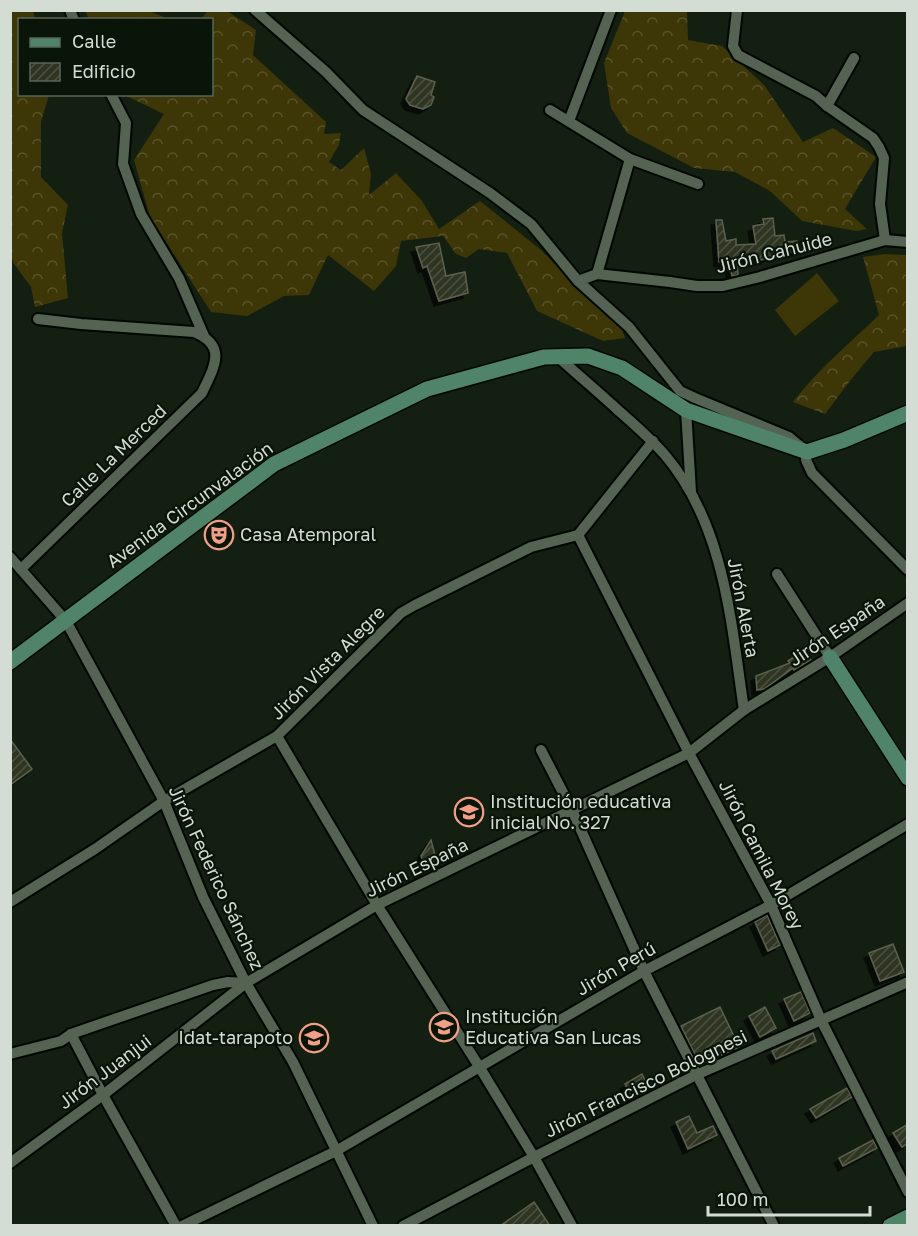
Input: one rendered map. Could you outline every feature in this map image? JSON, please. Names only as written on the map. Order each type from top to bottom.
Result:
[{"type":"main road","name":"Avenida Circunvalación","points":[[10,662],[274,464],[427,389],[544,357],[588,356],[622,368],[686,410],[807,452]]},
{"type":"main road","points":[[807,452],[844,440],[908,412]]},
{"type":"main road","points":[[830,657],[908,778]]},
{"type":"main road","points":[[890,1226],[908,1216]]},
{"type":"street","points":[[255,10],[326,72],[363,110],[490,193],[531,224],[578,281],[629,327],[680,390],[694,398],[789,437],[807,452],[806,460],[812,473],[908,570]]},
{"type":"street","points":[[569,121],[610,10]]},
{"type":"street","points":[[737,10],[733,46],[738,55],[816,96],[873,138],[879,147],[884,158],[880,204],[885,240]]},
{"type":"street","points":[[827,106],[854,58]]},
{"type":"street","points":[[112,96],[126,123],[123,164],[141,214],[179,278],[204,336]]},
{"type":"street","points":[[550,110],[630,159],[698,184]]},
{"type":"street","points":[[597,274],[630,159]]},
{"type":"street","name":"Jirón Cahuide","points":[[578,281],[597,274],[697,286],[723,286],[885,240],[908,242]]},
{"type":"street","points":[[38,319],[194,332],[204,336]]},
{"type":"street","name":"Calle La Merced","points":[[21,569],[202,393],[216,358],[212,343],[204,336]]},
{"type":"street","name":"Jirón Alerta","points":[[556,356],[653,441],[691,492],[709,532],[724,583],[744,710]]},
{"type":"street","points":[[686,410],[691,492]]},
{"type":"street","points":[[578,535],[653,441]]},
{"type":"street","name":"Jirón Vista Alegre","points":[[10,902],[95,849],[164,801],[277,736],[401,613],[531,547],[578,535]]},
{"type":"street","name":"Jirón Camila Morey","points":[[578,535],[689,753],[771,905],[821,1020],[908,1192]]},
{"type":"street","name":"Jirón Federico Sánchez","points":[[10,557],[66,621],[164,801],[203,897],[246,983],[293,1062],[373,1226]]},
{"type":"street","points":[[777,574],[830,657]]},
{"type":"street","name":"Jirón España","points":[[10,1054],[61,1041],[71,1034],[213,985],[228,982],[246,983],[377,905],[689,753],[744,710],[830,657],[908,603]]},
{"type":"street","points":[[277,736],[377,905],[534,1157],[573,1226]]},
{"type":"street","points":[[542,750],[572,810],[644,971],[774,1226]]},
{"type":"street","name":"Jirón Perú","points":[[182,1226],[336,1151],[644,971],[771,905],[908,824]]},
{"type":"street","name":"Jirón Francisco Bolognesi","points":[[403,1226],[696,1074],[908,982]]},
{"type":"street","name":"Jirón Juanjui","points":[[10,1163],[103,1095],[246,983]]},
{"type":"street","points":[[71,1034],[176,1226]]},
{"type":"green space","points":[[11,10],[33,11],[35,18],[18,18],[18,96],[49,96],[41,122],[41,177],[68,205],[62,233],[68,298],[35,307],[31,287],[14,264],[11,255]]},
{"type":"green space","points":[[85,11],[149,11],[166,18],[88,18]]},
{"type":"green space","points":[[208,11],[227,11],[256,30],[253,55],[326,122],[324,134],[341,133],[339,145],[329,162],[341,170],[364,148],[371,174],[369,195],[396,173],[422,201],[439,229],[480,201],[541,250],[586,295],[618,318],[625,338],[603,341],[537,311],[507,253],[479,249],[466,258],[456,254],[443,236],[401,241],[396,266],[374,291],[328,255],[309,295],[284,296],[247,316],[211,312],[150,217],[134,160],[164,114],[126,96],[213,96],[213,18],[202,18]]},
{"type":"green space","points":[[625,11],[687,11],[688,40],[722,46],[764,85],[803,142],[833,128],[876,157],[845,209],[867,229],[856,231],[802,221],[770,191],[735,172],[694,168],[627,133],[611,108],[604,63]]},
{"type":"green space","points":[[885,254],[907,255],[907,346],[874,352],[825,414],[793,402],[824,367],[879,315],[863,257]]},
{"type":"green space","points":[[817,273],[839,301],[795,336],[775,310]]},
{"type":"building","points":[[417,76],[435,82],[431,105],[423,109],[410,105],[406,99]]},
{"type":"building","points":[[773,218],[775,236],[784,235],[785,242],[797,241],[798,251],[766,257],[766,259],[758,260],[758,257],[737,260],[738,275],[732,276],[729,261],[719,262],[716,220],[722,220],[726,241],[736,239],[736,245],[756,244],[753,226],[764,224],[763,219]]},
{"type":"building","points":[[439,243],[446,276],[465,272],[468,293],[439,301],[427,266],[423,268],[416,247]]},
{"type":"building","points":[[805,650],[811,660],[794,670],[793,668],[764,689],[757,690],[756,676],[790,663],[788,661]]},
{"type":"building","points":[[10,739],[32,769],[10,785]]},
{"type":"building","points":[[431,840],[436,859],[424,862],[421,856]]},
{"type":"building","points":[[767,915],[780,945],[768,951],[755,922]]},
{"type":"building","points":[[893,944],[904,972],[880,981],[869,953]]},
{"type":"building","points":[[801,992],[810,1013],[794,1021],[784,999]]},
{"type":"building","points":[[720,1007],[739,1047],[700,1065],[681,1026]]},
{"type":"building","points":[[765,1007],[776,1028],[760,1037],[749,1016]]},
{"type":"building","points":[[813,1033],[816,1041],[776,1059],[772,1051]]},
{"type":"building","points":[[642,1074],[648,1086],[632,1096],[625,1084]]},
{"type":"building","points":[[847,1088],[852,1097],[816,1118],[810,1109]]},
{"type":"building","points":[[689,1116],[697,1133],[713,1126],[717,1135],[688,1149],[676,1122]]},
{"type":"building","points":[[908,1124],[908,1143],[902,1147],[893,1133]]},
{"type":"building","points":[[873,1140],[877,1148],[843,1166],[839,1158]]},
{"type":"building","points":[[534,1202],[550,1226],[500,1226]]},
{"type":"place","name":"Casa Atemporal","points":[[219,535]]},
{"type":"place","name":"Institución educativa inicial No. 327","points":[[469,812]]},
{"type":"place","name":"Institución Educativa San Lucas","points":[[444,1027]]},
{"type":"place","name":"Idat-tarapoto","points":[[314,1038]]}]
